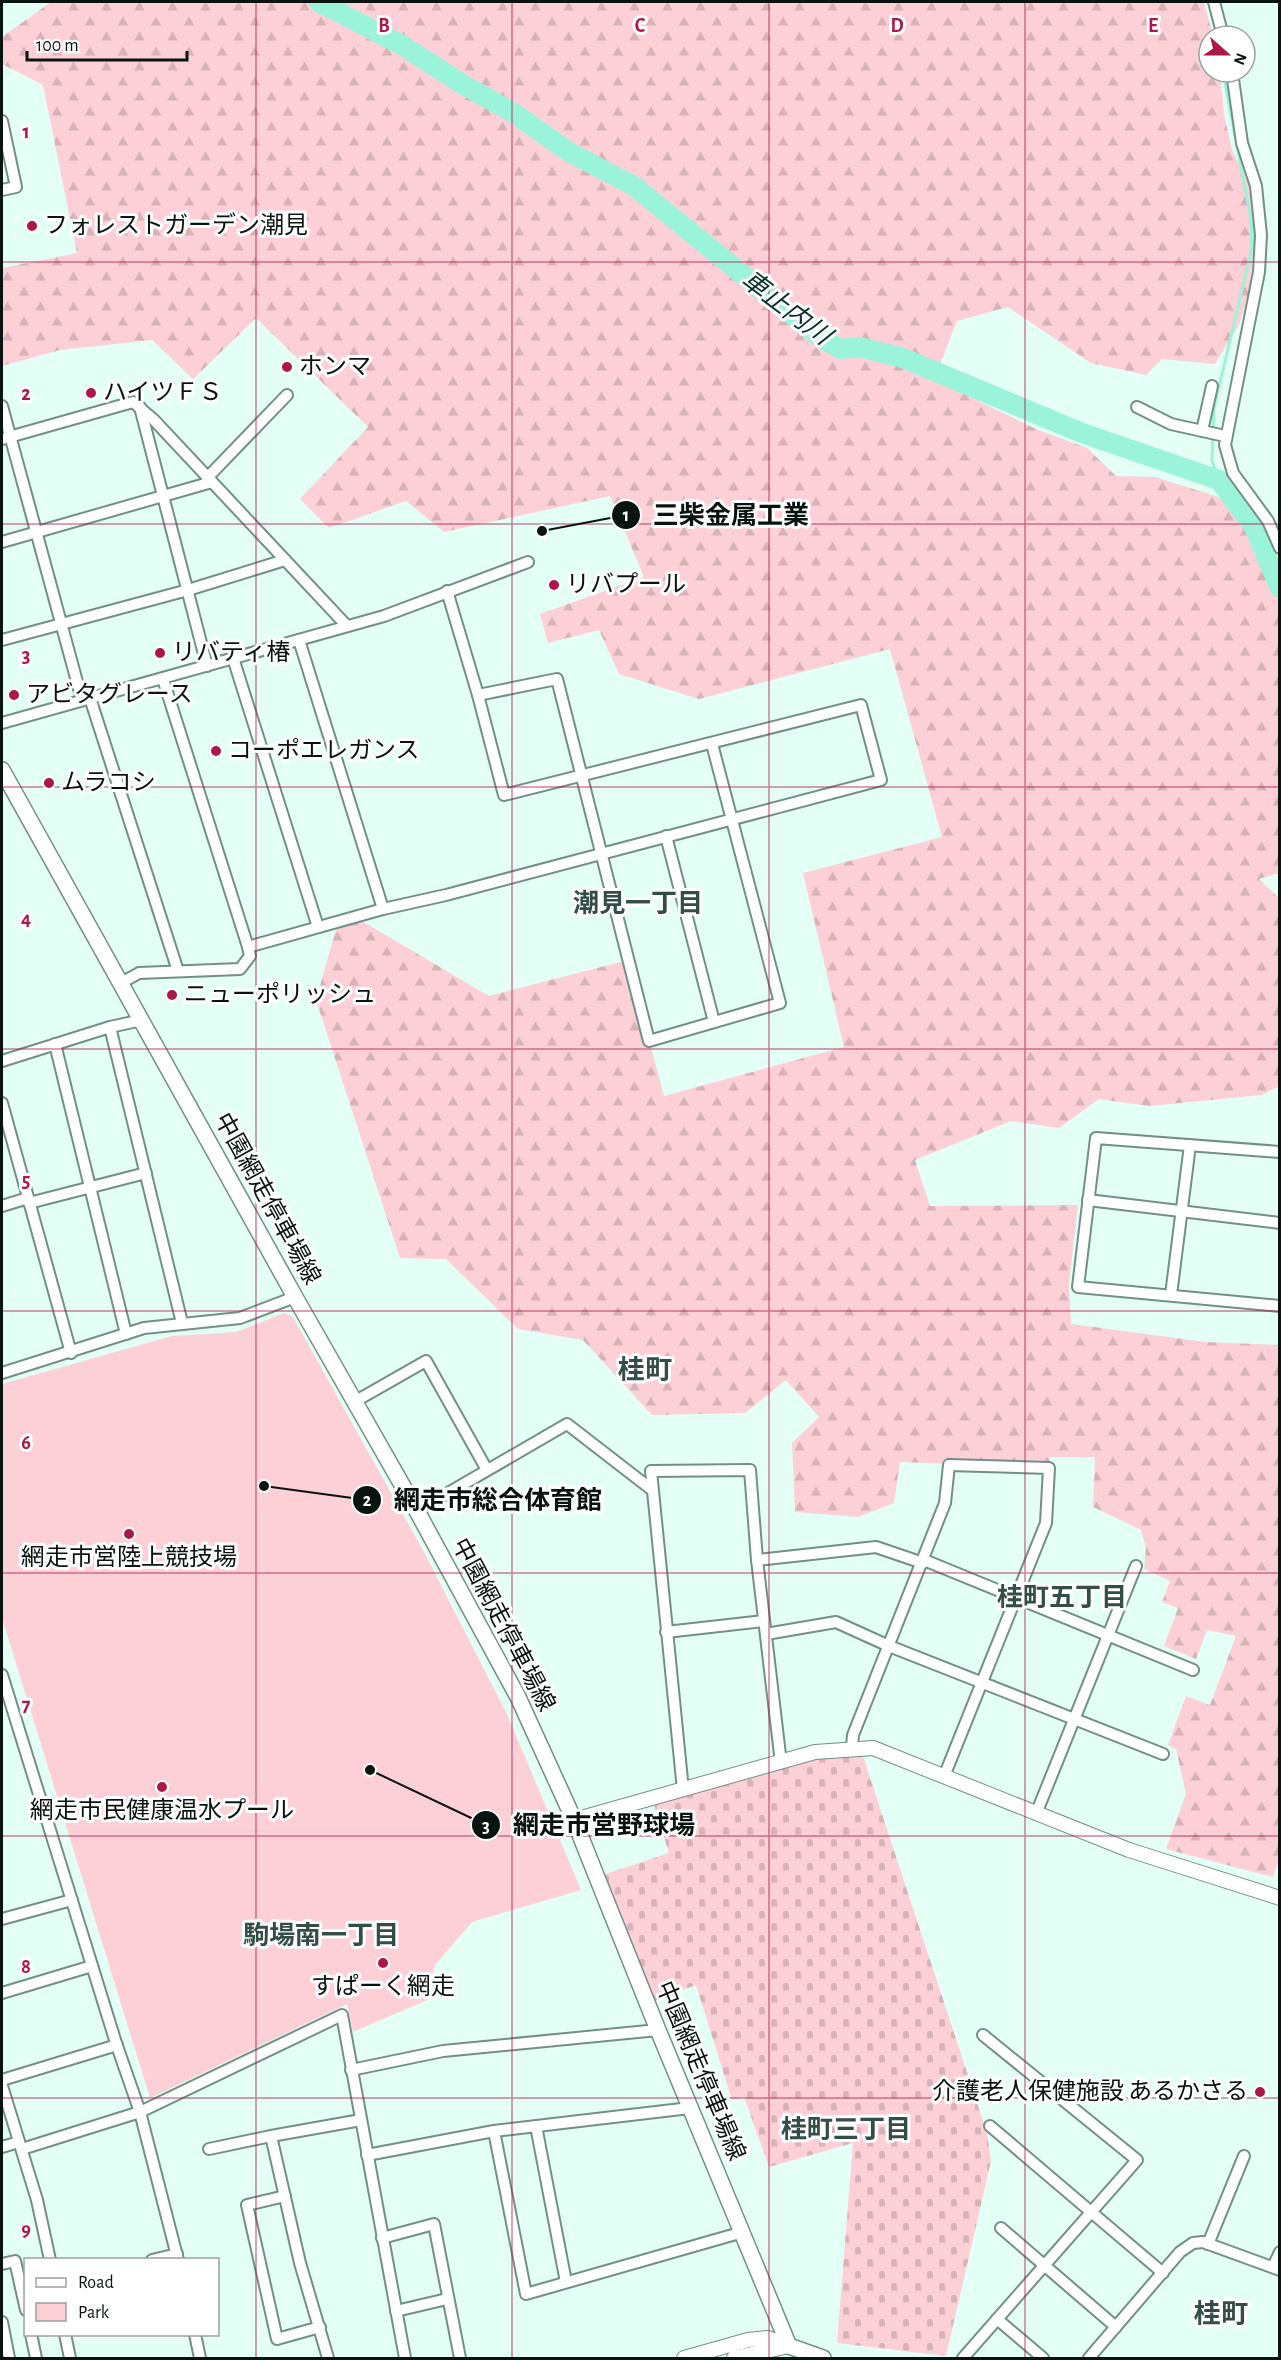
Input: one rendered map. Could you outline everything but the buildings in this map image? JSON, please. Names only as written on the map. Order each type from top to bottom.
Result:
[{"type":"main road","name":"中園網走停車場線","points":[[2,770],[295,1297],[417,1511],[518,1697],[574,1820],[658,2030],[743,2232],[779,2351]]},
{"type":"main road","points":[[779,2351],[822,2358]]},
{"type":"street","points":[[1214,2],[1220,24]]},
{"type":"street","points":[[1234,84],[1242,142],[1256,186],[1261,235],[1255,293],[1222,435],[1233,473],[1268,521],[1280,548]]},
{"type":"street","points":[[2,121],[16,187],[2,190]]},
{"type":"street","points":[[1204,431],[1212,386]]},
{"type":"street","points":[[2,542],[162,498],[209,480],[287,395]]},
{"type":"street","points":[[6,438],[133,402],[140,406],[347,626]]},
{"type":"street","points":[[2,406],[6,438],[62,625],[178,971]]},
{"type":"street","points":[[140,406],[207,666]]},
{"type":"street","points":[[1137,407],[1171,424],[1222,435]]},
{"type":"street","points":[[2,640],[188,590],[285,560]]},
{"type":"street","points":[[2,723],[384,616],[528,562]]},
{"type":"street","points":[[248,947],[384,909],[881,780],[861,705],[504,795],[478,695],[447,591]]},
{"type":"street","points":[[299,640],[384,909]]},
{"type":"street","points":[[234,658],[318,927]]},
{"type":"street","points":[[121,983],[139,973],[240,969],[250,956],[163,679]]},
{"type":"street","points":[[478,695],[557,679],[649,1041],[780,1003],[712,744]]},
{"type":"street","points":[[666,836],[714,1022]]},
{"type":"street","points":[[2,1061],[110,1027],[142,1020]]},
{"type":"street","points":[[110,1027],[182,1323]]},
{"type":"street","points":[[55,1044],[126,1334]]},
{"type":"street","points":[[2,1102],[71,1353]]},
{"type":"street","points":[[1280,1152],[1096,1138],[1078,1287],[1280,1306]]},
{"type":"street","points":[[1171,1295],[1190,1145]]},
{"type":"street","points":[[2,1206],[146,1173]]},
{"type":"street","points":[[1088,1200],[1280,1223]]},
{"type":"street","points":[[2,1373],[144,1328],[240,1318],[295,1297]]},
{"type":"street","points":[[354,1402],[426,1362],[487,1470]]},
{"type":"street","points":[[417,1511],[567,1424],[651,1489]]},
{"type":"street","points":[[852,1747],[853,1735],[945,1503],[949,1465],[1049,1468],[1046,1523],[945,1774]]},
{"type":"street","points":[[683,1790],[651,1471],[750,1470],[757,1560],[781,1763]]},
{"type":"street","points":[[757,1560],[876,1547],[923,1562],[1017,1598],[1193,1670]]},
{"type":"street","points":[[1036,1814],[1136,1566]]},
{"type":"street","points":[[666,1632],[764,1621]]},
{"type":"street","points":[[766,1634],[836,1622],[889,1646],[1163,1754]]},
{"type":"street","points":[[2,1675],[92,1966],[140,2112],[178,2257]]},
{"type":"street","points":[[574,1820],[815,1752],[852,1747],[873,1748],[945,1774],[1036,1814],[1160,1861],[1280,1898]]},
{"type":"street","points":[[2,1919],[72,1900]]},
{"type":"street","points":[[2,1993],[92,1966]]},
{"type":"street","points":[[2,2147],[21,2146],[140,2112],[342,2016],[405,2358]]},
{"type":"street","points":[[351,2070],[443,2051],[658,2030]]},
{"type":"street","points":[[963,2358],[1137,2160],[983,2035]]},
{"type":"street","points":[[2,2080],[117,2045]]},
{"type":"street","points":[[2,2086],[37,2200],[50,2258]]},
{"type":"street","points":[[367,2155],[494,2131],[690,2108]]},
{"type":"street","points":[[210,2149],[361,2120]]},
{"type":"street","points":[[536,2126],[566,2282]]},
{"type":"street","points":[[990,2126],[1163,2273]]},
{"type":"street","points":[[494,2131],[526,2294],[743,2232]]},
{"type":"street","points":[[271,2136],[302,2271],[328,2358]]},
{"type":"street","points":[[1208,2244],[1244,2156]]},
{"type":"street","points":[[285,2196],[247,2205],[277,2339],[320,2326]]},
{"type":"street","points":[[382,2238],[434,2224],[460,2358]]},
{"type":"street","points":[[1001,2228],[1116,2327]]},
{"type":"street","points":[[1089,2358],[1180,2252],[1193,2243],[1208,2244],[1276,2269],[1280,2252]]},
{"type":"street","points":[[2,2264],[15,2261],[24,2301]]},
{"type":"street","points":[[396,2311],[447,2300]]},
{"type":"street","points":[[997,2319],[1044,2358]]},
{"type":"street","points":[[2,2322],[9,2358]]},
{"type":"street","points":[[31,2336],[36,2358]]},
{"type":"street","points":[[65,2336],[70,2358]]},
{"type":"street","points":[[195,2336],[200,2358]]},
{"type":"street","points":[[684,2358],[748,2340],[768,2338],[779,2351]]},
{"type":"street","points":[[734,2358],[779,2351]]},
{"type":"green space","points":[[51,2],[1204,2],[1210,24],[1197,24],[1197,84],[1221,84],[1224,114],[1232,150],[1250,186],[1256,234],[1249,292],[1239,325],[1215,364],[1162,359],[1146,375],[1091,363],[1008,307],[957,321],[934,379],[1038,430],[1087,448],[1116,476],[1155,477],[1219,497],[1242,517],[1263,558],[1272,588],[1280,603],[1279,873],[1259,879],[1279,898],[1279,1086],[1262,1095],[1149,1106],[1099,1099],[1059,1128],[1011,1121],[915,1160],[930,1206],[1078,1205],[1069,1283],[1071,1324],[1206,1342],[1279,1345],[1280,1857],[1273,1877],[1166,1849],[1186,1794],[1176,1749],[1168,1745],[1186,1696],[1210,1705],[1236,1636],[1207,1630],[1196,1659],[1164,1646],[1178,1608],[1162,1602],[1170,1581],[1144,1569],[1146,1548],[1141,1530],[1093,1507],[1095,1457],[1050,1457],[1049,1468],[900,1462],[894,1503],[858,1517],[795,1512],[792,1443],[819,1417],[786,1380],[745,1413],[652,1415],[583,1340],[518,1329],[446,1259],[400,1258],[316,1000],[338,922],[355,917],[489,996],[628,960],[664,1096],[844,1047],[803,873],[942,837],[890,649],[699,699],[619,674],[599,630],[548,643],[540,614],[644,577],[610,496],[444,532],[406,501],[329,528],[300,499],[368,427],[256,318],[193,379],[152,340],[60,350],[2,366],[2,268],[77,253],[43,85],[2,64],[2,37]]},
{"type":"green space","points":[[284,1313],[293,1317],[424,1552],[507,1714],[581,1890],[472,1922],[435,1965],[427,2000],[353,2032],[347,2004],[150,2098],[2,1618],[2,1384],[172,1336],[236,1332]]},
{"type":"green space","points":[[860,1747],[987,2133],[991,2161],[946,2356],[837,2343],[853,2143],[769,2167],[744,2097],[732,2100],[696,1985],[647,2004],[597,1877],[669,1853],[652,1799]]},
{"type":"waterway","name":"車止内川","points":[[319,2],[402,45],[462,84],[514,113],[569,152],[634,186],[818,336],[840,349],[860,347],[903,358],[1082,433],[1219,480],[1254,527],[1280,588]]},
{"type":"waterway","points":[[1211,12],[1214,24]]},
{"type":"waterway","points":[[1219,480],[1212,461],[1214,408],[1252,248],[1251,219],[1225,84]]},
{"type":"place","name":"フォレストガーデン潮見","points":[[32,226]]},
{"type":"place","name":"ホンマ","points":[[287,367]]},
{"type":"place","name":"ハイツＦＳ","points":[[91,393]]},
{"type":"place","name":"三柴金属工業","points":[[542,531]]},
{"type":"place","name":"リバプール","points":[[554,585]]},
{"type":"place","name":"リバティ椿","points":[[160,653]]},
{"type":"place","name":"アビタグレース","points":[[14,695]]},
{"type":"place","name":"コーポエレガンス","points":[[216,751]]},
{"type":"place","name":"ムラコシ","points":[[49,783]]},
{"type":"place","name":"ニューポリッシュ","points":[[172,995]]},
{"type":"place","name":"網走市総合体育館","points":[[264,1486]]},
{"type":"place","name":"網走市営陸上競技場","points":[[129,1534]]},
{"type":"place","name":"網走市営野球場","points":[[370,1770]]},
{"type":"place","name":"網走市民健康温水プール","points":[[162,1787]]},
{"type":"place","name":"すぱーく網走","points":[[383,1963]]},
{"type":"place","name":"介護老人保健施設 あるかさる","points":[[1260,2092]]},
{"type":"district","name":"潮見一丁目","points":[[638,904]]},
{"type":"district","name":"桂町","points":[[645,1370]]},
{"type":"district","name":"桂町五丁目","points":[[1062,1598]]},
{"type":"district","name":"駒場南一丁目","points":[[321,1936]]},
{"type":"district","name":"桂町三丁目","points":[[846,2130]]},
{"type":"district","name":"桂町","points":[[1221,2314]]}]
